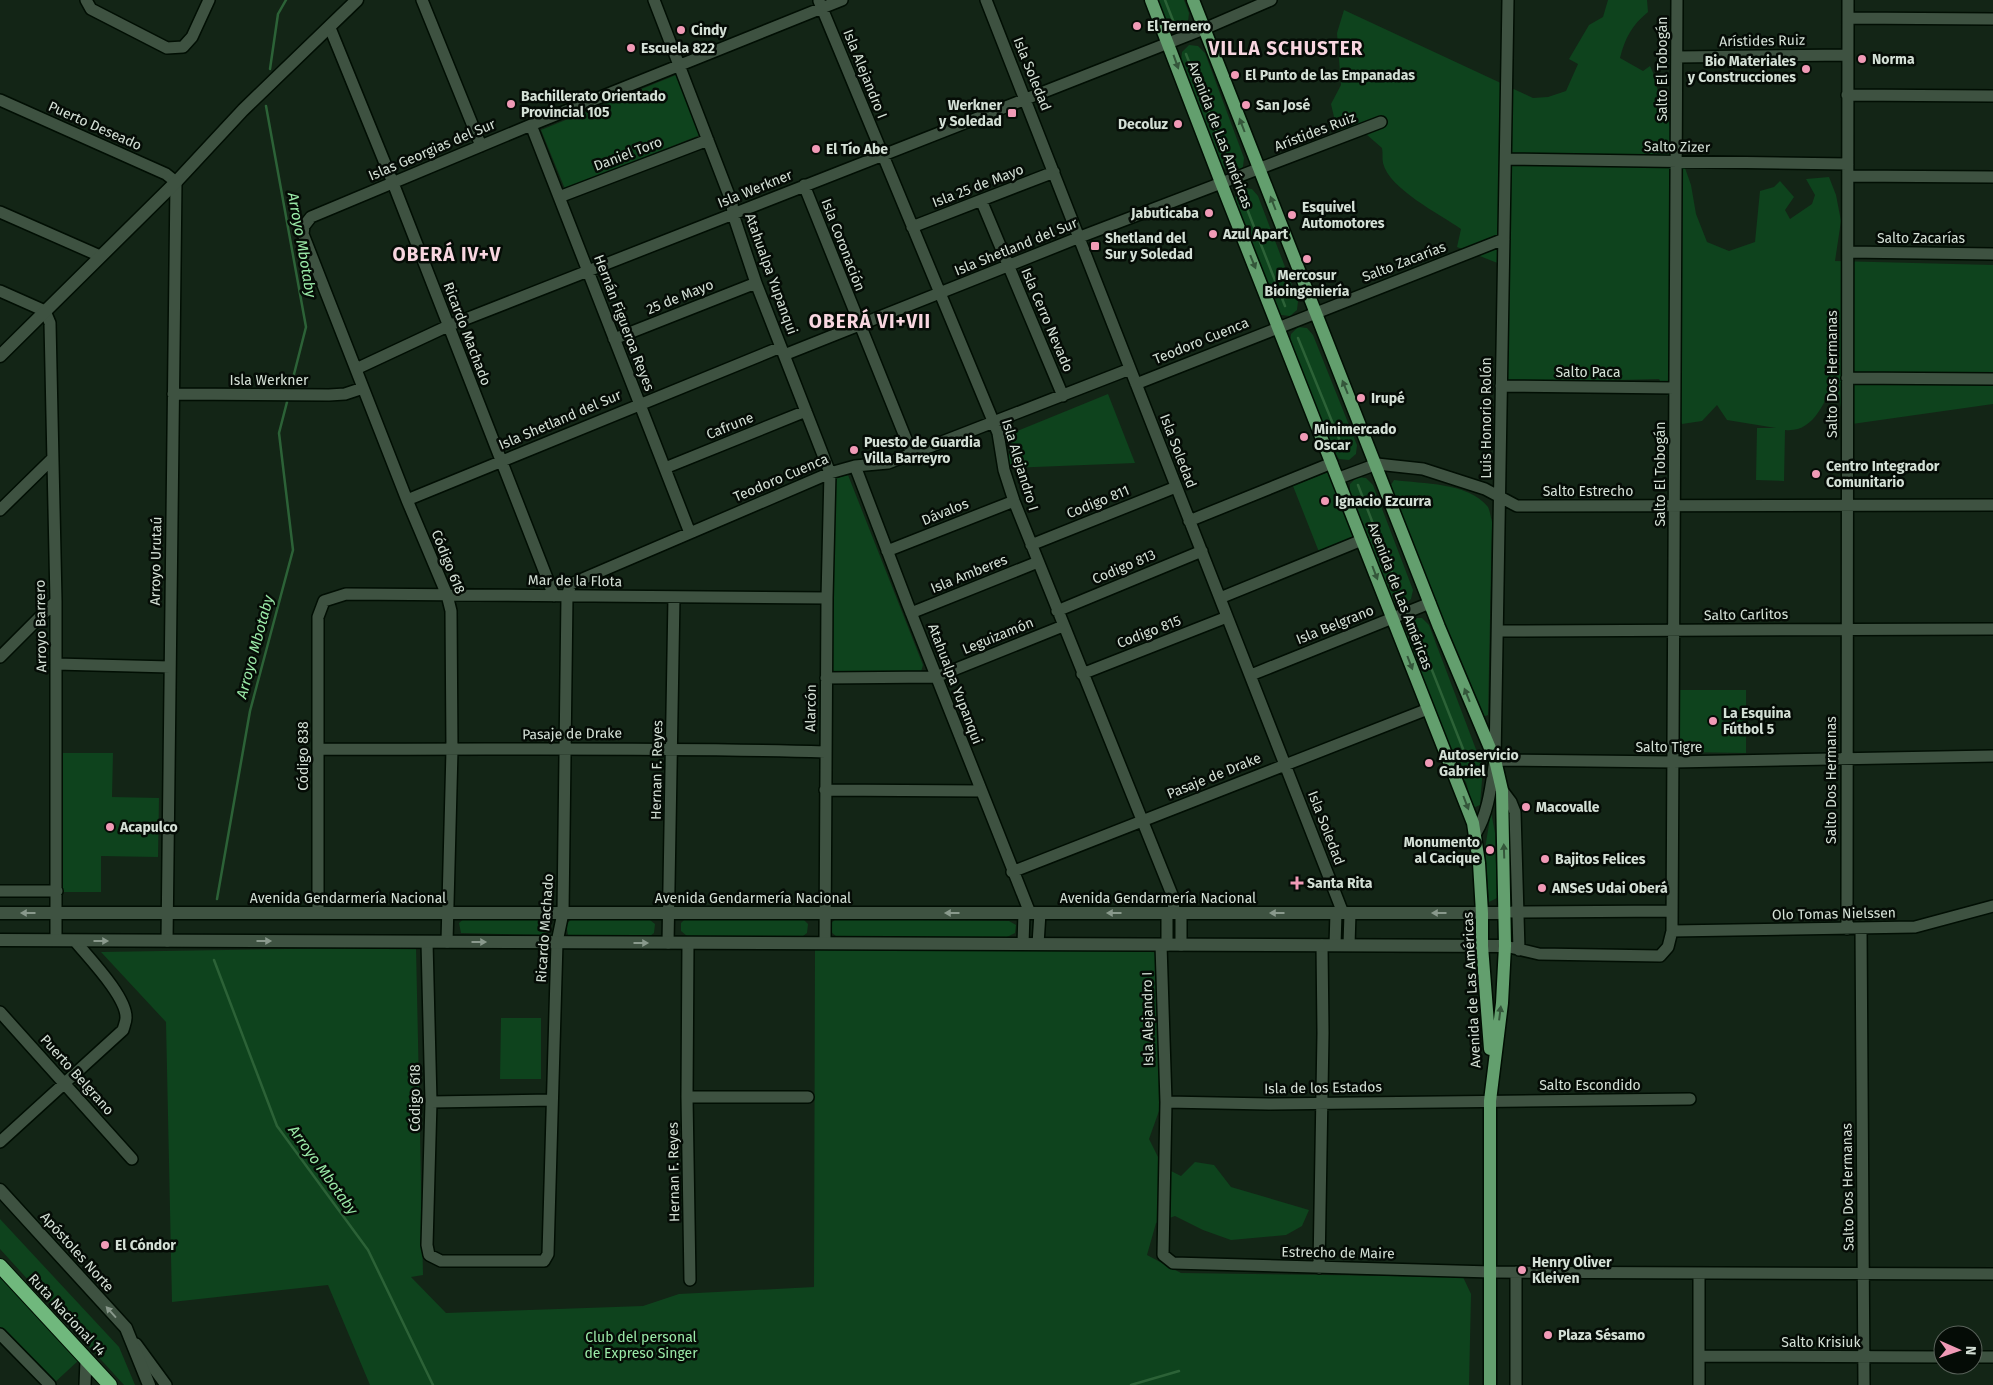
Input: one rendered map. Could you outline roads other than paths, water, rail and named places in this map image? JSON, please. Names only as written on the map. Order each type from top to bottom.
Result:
[{"type":"highway","name":"Ruta Nacional 14","points":[[0,1266],[110,1385]]},
{"type":"main road","name":"Avenida de Las Américas","points":[[1151,0],[1169,42],[1222,184],[1339,478],[1476,833],[1492,1079]]},
{"type":"main road","name":"Avenida de Las Américas","points":[[1193,0],[1315,312],[1377,464],[1430,603],[1496,760],[1502,790],[1512,912],[1506,946],[1502,1003],[1490,1100],[1490,1385]]},
{"type":"street","points":[[86,0],[91,9],[167,48],[183,47],[192,37],[209,0]]},
{"type":"street","points":[[0,356],[176,182],[243,110],[358,0]]},
{"type":"street","points":[[422,0],[481,146]]},
{"type":"street","name":"Atahualpa Yupanqui","points":[[654,0],[732,203],[733,214],[756,283],[830,473]]},
{"type":"street","name":"Islas Georgias del Sur","points":[[311,217],[531,125],[680,66],[820,4],[842,0]]},
{"type":"street","name":"Isla Soledad","points":[[986,0],[1343,913]]},
{"type":"street","name":"Isla Werkner","points":[[356,370],[448,326],[1204,29],[1271,0]]},
{"type":"street","name":"Luis Honorio Rolón","points":[[1476,833],[1485,814],[1496,760],[1508,0]]},
{"type":"street","name":"Salto El Tobogán","points":[[1519,950],[1540,954],[1660,956],[1668,947],[1672,931],[1677,0]]},
{"type":"street","name":"Salto Dos Hermanas","points":[[1847,929],[1848,0]]},
{"type":"street","name":"Isla Alejandro I","points":[[820,4],[998,433],[1004,470],[1014,501],[1173,897],[1174,913],[1164,945],[1163,1255],[1173,1264],[1184,1265]]},
{"type":"street","points":[[1848,18],[1993,19]]},
{"type":"street","name":"Ricardo Machado","points":[[330,28],[393,183],[554,596]]},
{"type":"street","name":"Arístides Ruiz","points":[[1677,57],[1848,55]]},
{"type":"street","points":[[1847,95],[1993,96]]},
{"type":"street","name":"Puerto Deseado","points":[[0,100],[166,174],[176,182]]},
{"type":"street","name":"Arístides Ruiz","points":[[1260,170],[1381,122]]},
{"type":"street","name":"Hernán Figueroa Reyes","points":[[531,125],[690,533]]},
{"type":"street","name":"Daniel Toro","points":[[559,197],[708,140]]},
{"type":"street","name":"Salto Zizer","points":[[1506,159],[1848,164]]},
{"type":"street","name":"Isla Shetland del Sur","points":[[407,500],[640,404],[858,325],[1080,237],[1260,170]]},
{"type":"street","name":"Isla 25 de Mayo","points":[[912,228],[1054,172]]},
{"type":"street","points":[[1848,176],[1993,177]]},
{"type":"street","name":"Arroyo Urutaú","points":[[167,941],[176,182]]},
{"type":"street","name":"Isla Coronación","points":[[804,186],[858,325],[912,454]]},
{"type":"street","name":"Isla Cerro Nevado","points":[[981,200],[1063,396]]},
{"type":"street","points":[[0,212],[100,256]]},
{"type":"street","name":"Código 618","points":[[311,217],[304,226],[303,234],[407,500],[447,595],[451,612],[452,750],[447,942]]},
{"type":"street","name":"Salto Zacarías","points":[[1278,327],[1504,239]]},
{"type":"street","name":"Salto Zacarías","points":[[1848,252],[1993,254]]},
{"type":"street","name":"25 de Mayo","points":[[614,339],[756,283]]},
{"type":"street","points":[[0,291],[45,311]]},
{"type":"street","name":"Arroyo Barrero","points":[[45,311],[50,324],[56,601],[56,940]]},
{"type":"street","name":"Teodoro Cuenca","points":[[1136,384],[1278,327]]},
{"type":"street","name":"Teodoro Cuenca","points":[[567,596],[572,584],[830,473],[855,466],[888,463],[1130,369]]},
{"type":"street","points":[[1847,378],[1993,379]]},
{"type":"street","name":"Salto Paca","points":[[1501,386],[1675,388]]},
{"type":"street","name":"Isla Werkner","points":[[173,394],[329,395],[345,394],[363,388]]},
{"type":"street","name":"Cafrune","points":[[665,468],[806,411]]},
{"type":"street","points":[[0,510],[52,459]]},
{"type":"street","points":[[1189,521],[1332,463]]},
{"type":"street","name":"Salto Estrecho","points":[[1339,478],[1377,464],[1423,469],[1485,489],[1517,506],[1993,505]]},
{"type":"street","name":"Atahualpa Yupanqui","points":[[855,466],[980,791],[1012,872],[1031,913]]},
{"type":"street","name":"Alarcón","points":[[825,943],[825,752],[830,473]]},
{"type":"street","name":"Codigo 811","points":[[1031,545],[1176,487]]},
{"type":"street","name":"Dávalos","points":[[887,551],[1014,501]]},
{"type":"street","points":[[1220,598],[1362,540]]},
{"type":"street","name":"Codigo 813","points":[[1057,611],[1202,551]]},
{"type":"street","name":"Isla Amberes","points":[[911,614],[1038,562]]},
{"type":"street","name":"Mar de la Flota","points":[[324,601],[346,594],[827,598]]},
{"type":"street","name":"Ricardo Machado","points":[[429,1254],[441,1261],[544,1261],[548,1254],[557,942],[563,913],[567,596]]},
{"type":"street","name":"Hernan F. Reyes","points":[[668,943],[674,597]]},
{"type":"street","points":[[0,657],[56,601]]},
{"type":"street","name":"Código 838","points":[[318,913],[318,617],[324,601]]},
{"type":"street","name":"Isla Belgrano","points":[[1251,676],[1430,603]]},
{"type":"street","name":"Codigo 815","points":[[1082,674],[1227,617]]},
{"type":"street","name":"Leguizamón","points":[[826,678],[936,676],[1063,626]]},
{"type":"street","name":"Salto Carlitos","points":[[1499,631],[1674,632],[1846,628],[1993,629]]},
{"type":"street","points":[[56,664],[170,667]]},
{"type":"street","name":"Pasaje de Drake","points":[[1012,872],[1428,709]]},
{"type":"street","name":"Pasaje de Drake","points":[[318,749],[566,750],[672,748],[825,752]]},
{"type":"street","name":"Salto Tigre","points":[[1496,760],[1673,762],[1993,756]]},
{"type":"street","points":[[1492,777],[1502,790]]},
{"type":"street","points":[[825,790],[980,791]]},
{"type":"street","points":[[0,891],[57,891]]},
{"type":"street","name":"Olo Tomas Nielssen","points":[[1672,931],[1915,928],[1993,906]]},
{"type":"street","points":[[0,940],[1506,946],[1519,950],[1512,912],[1672,911]]},
{"type":"street","name":"Avenida Gendarmería Nacional","points":[[0,913],[1512,912]]},
{"type":"street","points":[[1023,944],[1031,913]]},
{"type":"street","points":[[1031,913],[1038,944]]},
{"type":"street","points":[[1174,913],[1181,945]]},
{"type":"street","points":[[1343,913],[1349,945]]},
{"type":"street","points":[[1319,1268],[1322,1104],[1328,945],[1343,913]]},
{"type":"street","name":"Salto Dos Hermanas","points":[[1861,928],[1864,1385]]},
{"type":"street","points":[[0,1142],[123,1030],[126,1018],[124,1007],[112,987],[75,940]]},
{"type":"street","name":"Código 618","points":[[427,942],[431,1102],[427,1245],[429,1254]]},
{"type":"street","name":"Hernan F. Reyes","points":[[688,943],[687,1097],[690,1280]]},
{"type":"street","name":"Puerto Belgrano","points":[[0,1012],[132,1158]]},
{"type":"street","points":[[687,1097],[808,1096]]},
{"type":"street","name":"Isla de los Estados","points":[[1165,1097],[1322,1104],[1490,1100]]},
{"type":"street","name":"Salto Escondido","points":[[1490,1100],[1690,1099]]},
{"type":"street","points":[[431,1102],[552,1100]]},
{"type":"street","name":"Apóstoles Norte","points":[[0,1190],[126,1328],[149,1385]]},
{"type":"street","name":"Estrecho de Maire","points":[[1184,1265],[1491,1272]]},
{"type":"street","points":[[1491,1272],[1993,1274]]},
{"type":"street","points":[[1516,1272],[1516,1385]]},
{"type":"street","points":[[1699,1273],[1699,1385]]},
{"type":"street","points":[[0,1334],[50,1385]]},
{"type":"street","name":"Apóstoles Norte","points":[[130,1336],[166,1385]]},
{"type":"street","name":"Salto Krisiuk","points":[[1699,1356],[1933,1357]]},
{"type":"street","points":[[85,1385],[86,1360]]},
{"type":"waterway","name":"Arroyo Mbotaby","points":[[270,69],[278,14],[286,0]]},
{"type":"waterway","points":[[1165,0],[1174,23]]},
{"type":"waterway","points":[[1186,54],[1230,166]]},
{"type":"waterway","name":"Arroyo Mbotaby","points":[[266,106],[306,327],[291,386]]},
{"type":"waterway","points":[[1242,196],[1285,306]]},
{"type":"waterway","points":[[1298,338],[1344,451]]},
{"type":"waterway","name":"Arroyo Mbotaby","points":[[217,899],[250,711],[293,550],[279,433],[287,402]]},
{"type":"waterway","points":[[1358,485],[1398,588]]},
{"type":"waterway","points":[[1417,632],[1467,759]]},
{"type":"waterway","name":"Arroyo Mbotaby","points":[[214,960],[277,1126],[368,1250],[433,1385]]},
{"type":"waterway","name":"Arroyo Mbotaby","points":[[1131,1385],[1179,1371]]},
{"type":"place","name":"El Ternero","points":[[1137,26]]},
{"type":"place","name":"Cindy","points":[[681,30]]},
{"type":"place","name":"Escuela 822","points":[[631,48]]},
{"type":"place","name":"Norma","points":[[1862,59]]},
{"type":"place","name":"Bio Materiales y Construcciones","points":[[1806,69]]},
{"type":"place","name":"El Punto de las Empanadas","points":[[1235,75]]},
{"type":"place","name":"Bachillerato Orientado Provincial 105","points":[[511,104]]},
{"type":"place","name":"San José","points":[[1246,105]]},
{"type":"place","name":"Werkner y Soledad","points":[[1012,113]]},
{"type":"place","name":"Decoluz","points":[[1178,124]]},
{"type":"place","name":"El Tío Abe","points":[[816,149]]},
{"type":"place","name":"Jabuticaba","points":[[1209,213]]},
{"type":"place","name":"Esquivel Automotores","points":[[1292,215]]},
{"type":"place","name":"Azul Apart","points":[[1213,234]]},
{"type":"place","name":"Shetland del Sur y Soledad","points":[[1095,246]]},
{"type":"place","name":"Mercosur Bioingeniería","points":[[1307,259]]},
{"type":"place","name":"Irupé","points":[[1361,398]]},
{"type":"place","name":"Minimercado Oscar","points":[[1304,437]]},
{"type":"place","name":"Puesto de Guardia Villa Barreyro","points":[[854,450]]},
{"type":"place","name":"Centro Integrador Comunitario","points":[[1816,474]]},
{"type":"place","name":"Ignacio Ezcurra","points":[[1325,501]]},
{"type":"place","name":"La Esquina Fútbol 5","points":[[1713,721]]},
{"type":"place","name":"Autoservicio Gabriel","points":[[1429,763]]},
{"type":"place","name":"Macovalle","points":[[1526,807]]},
{"type":"place","name":"Acapulco","points":[[110,827]]},
{"type":"place","name":"Monumento al Cacique","points":[[1490,850]]},
{"type":"place","name":"Bajitos Felices","points":[[1545,859]]},
{"type":"place","name":"Santa Rita","points":[[1297,883]]},
{"type":"place","name":"ANSeS Udai Oberá","points":[[1542,888]]},
{"type":"place","name":"El Cóndor","points":[[105,1245]]},
{"type":"place","name":"Henry Oliver Kleiven","points":[[1522,1270]]},
{"type":"place","name":"Plaza Sésamo","points":[[1548,1335]]},
{"type":"district","name":"VILLA SCHUSTER","points":[[1286,48]]},
{"type":"district","name":"OBERÁ IV+V","points":[[447,254]]},
{"type":"district","name":"OBERÁ VI+VII","points":[[870,321]]},
{"type":"park label","name":"Club del personal de Expreso Singer","points":[[641,1345]]}]
